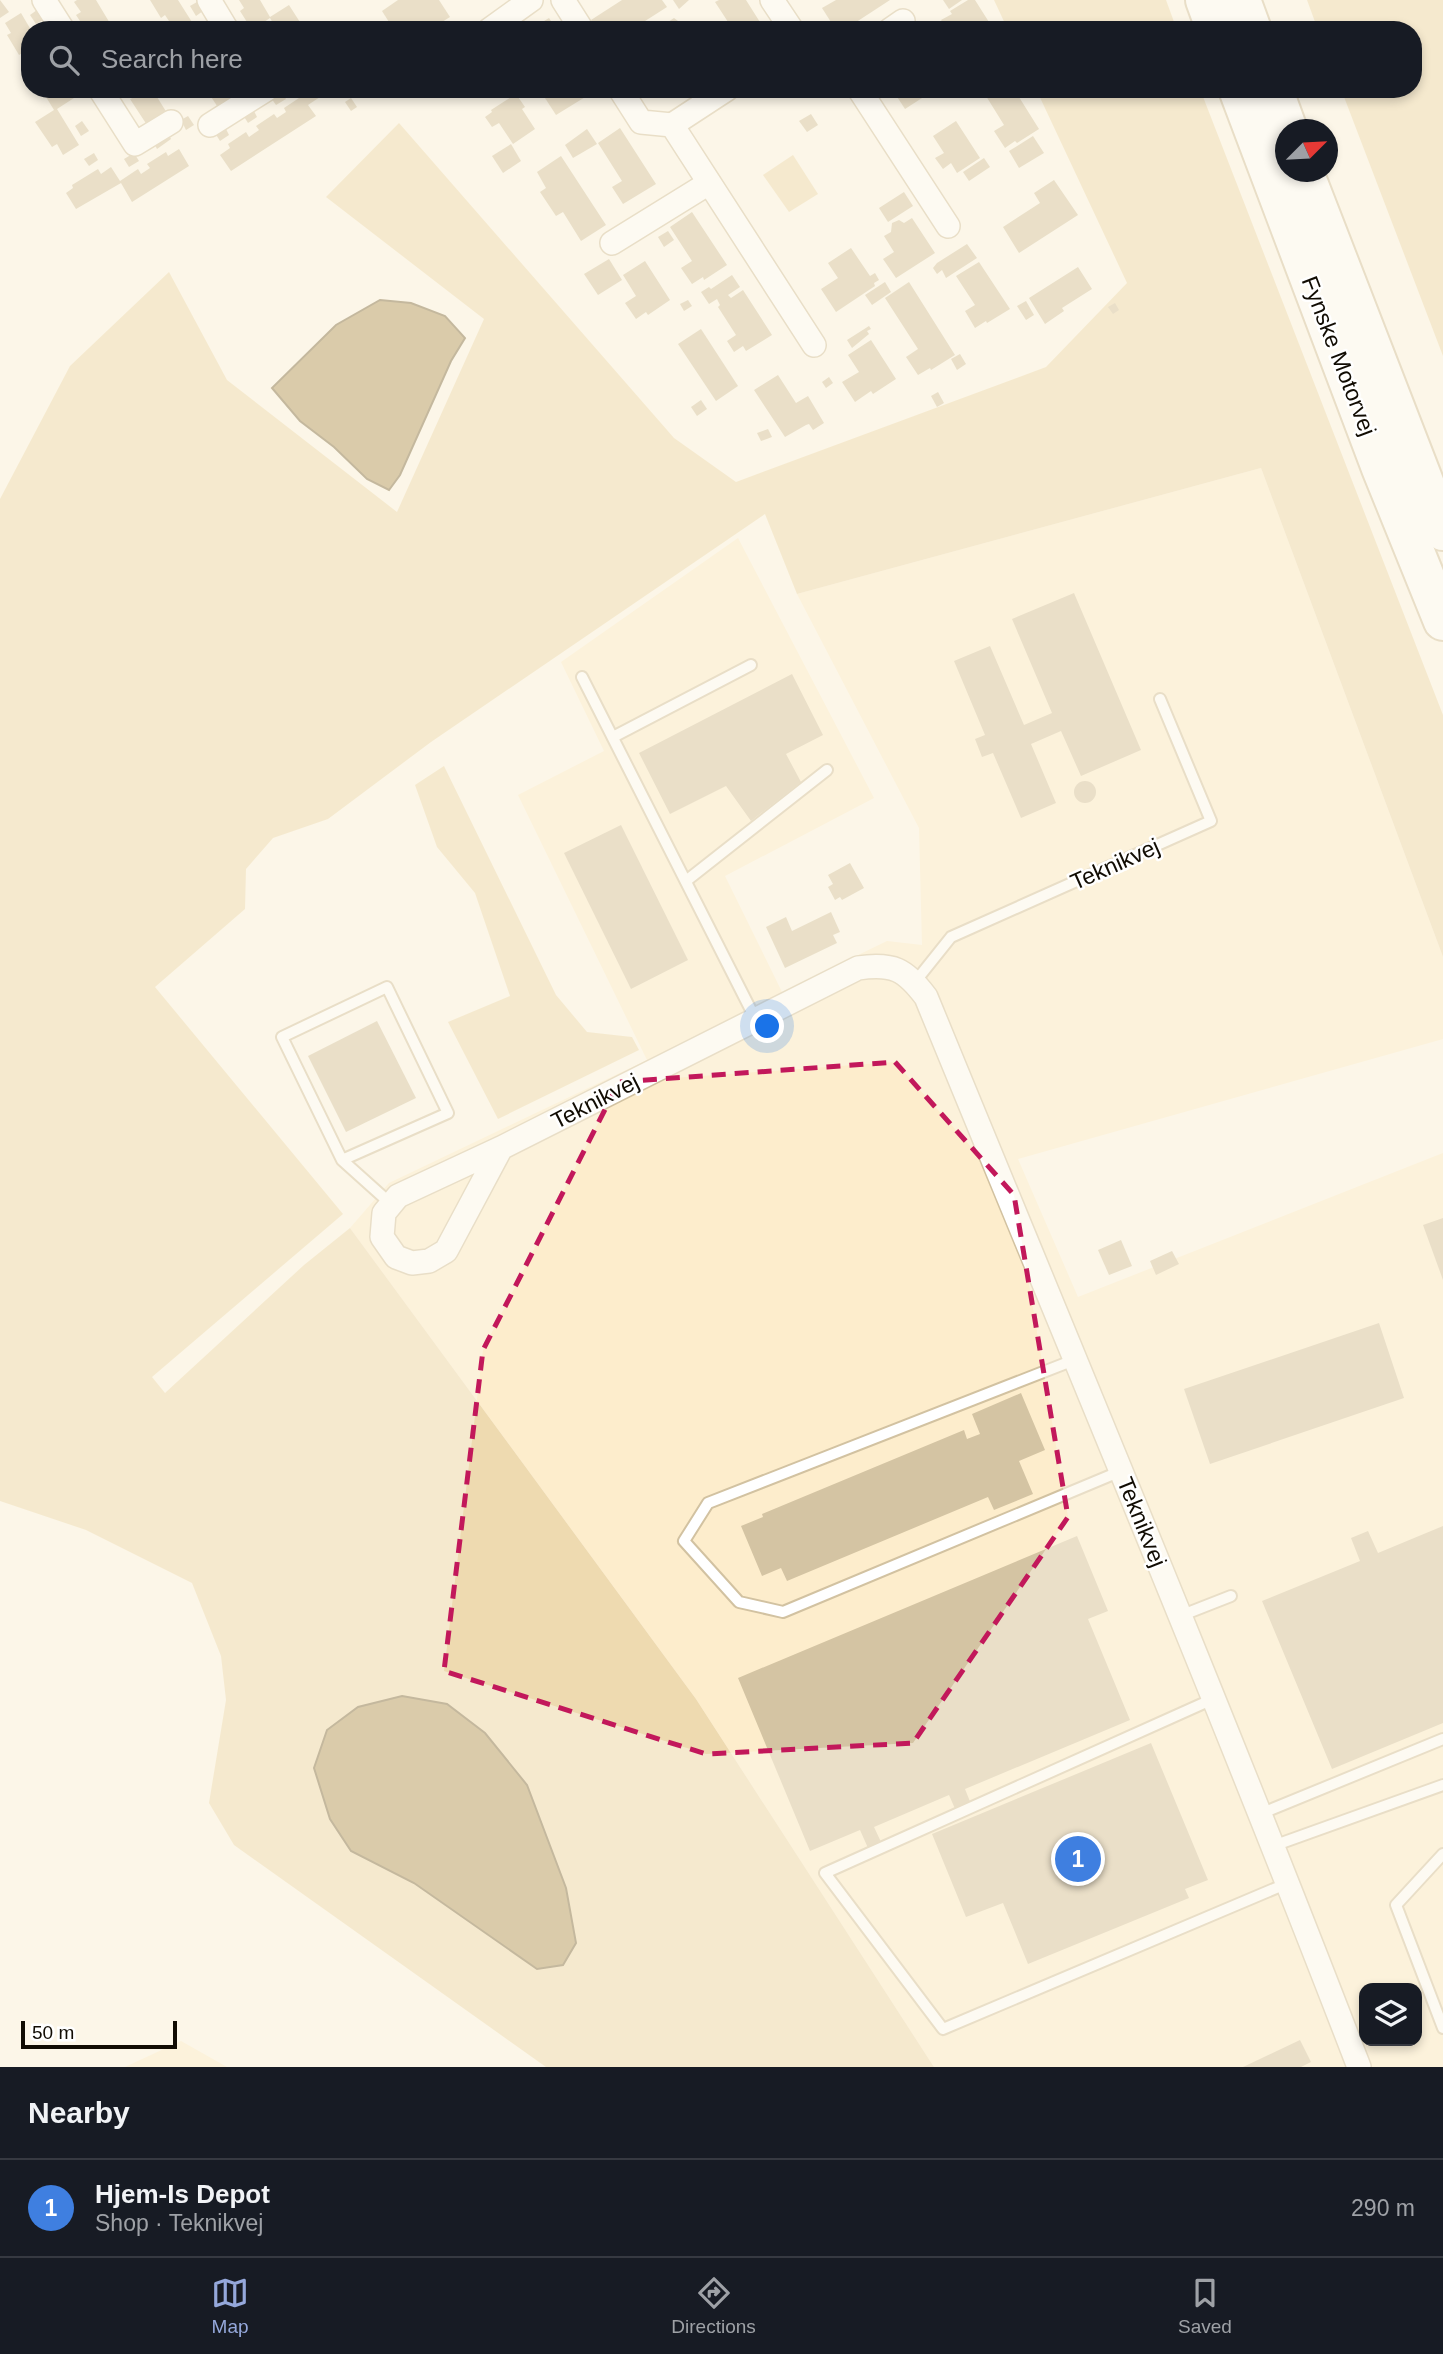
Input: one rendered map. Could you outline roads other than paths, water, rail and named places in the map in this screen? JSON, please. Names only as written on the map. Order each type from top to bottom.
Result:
[{"type":"highway","points":[[1205,0],[1213,21]]},
{"type":"highway","points":[[1241,0],[1249,21]]},
{"type":"highway","name":"Fynske Motorvej","points":[[1241,98],[1381,468],[1443,621]]},
{"type":"highway","points":[[1277,98],[1285,119]]},
{"type":"highway","name":"Fynske Motorvej","points":[[1308,182],[1443,531]]},
{"type":"street","points":[[44,0],[57,21]]},
{"type":"street","points":[[209,0],[222,21]]},
{"type":"street","points":[[502,21],[531,0]]},
{"type":"street","points":[[563,0],[576,21]]},
{"type":"street","points":[[772,0],[786,21]]},
{"type":"street","points":[[106,98],[135,144],[171,122]]},
{"type":"street","points":[[210,125],[252,98]]},
{"type":"street","points":[[626,98],[641,122],[672,125],[713,98]]},
{"type":"street","points":[[865,98],[948,226]]},
{"type":"street","points":[[672,125],[814,345]]},
{"type":"street","points":[[612,243],[709,183]]},
{"type":"street","name":"Teknikvej","points":[[391,1204],[398,1196],[501,1148],[858,968],[876,966],[901,969],[926,997],[1180,1616],[1359,2067]]},
{"type":"street","points":[[391,1204],[384,1213],[382,1237],[396,1257],[412,1263],[429,1261],[446,1251],[501,1148]]},
{"type":"lane","points":[[613,737],[751,665]]},
{"type":"lane","points":[[582,677],[756,1020]]},
{"type":"lane","name":"Teknikvej","points":[[915,982],[951,937],[1211,821],[1160,699]]},
{"type":"lane","points":[[686,881],[827,770]]},
{"type":"lane","points":[[342,1160],[448,1113],[387,987],[282,1037],[342,1160],[391,1204]]},
{"type":"lane","points":[[1074,1360],[708,1503],[684,1542],[739,1602],[783,1612],[1121,1471]]},
{"type":"lane","points":[[1180,1616],[1231,1596]]},
{"type":"lane","points":[[1213,1699],[825,1873],[943,2029],[1288,1883]]},
{"type":"lane","points":[[1259,1814],[1443,1739]]},
{"type":"lane","points":[[1273,1846],[1443,1785]]},
{"type":"lane","points":[[1443,1854],[1396,1905],[1443,2028]]},
{"type":"place","name":"Hjem-Is Depot","points":[[1078,1859]]}]
